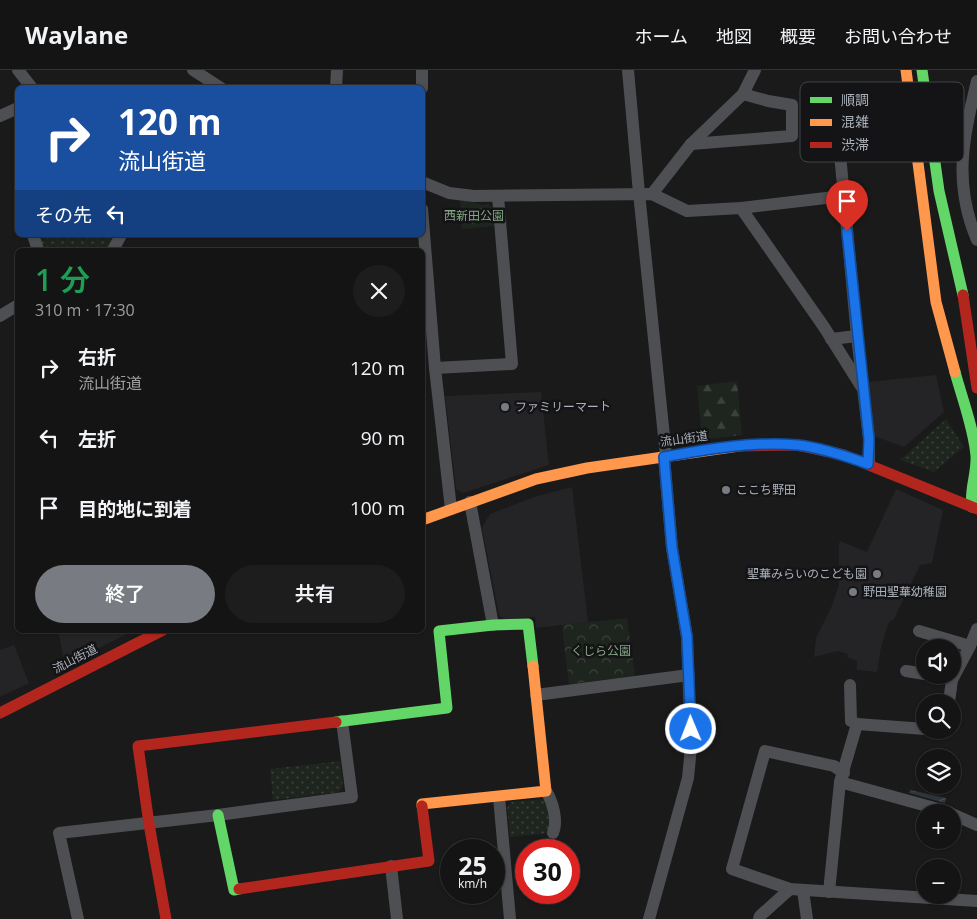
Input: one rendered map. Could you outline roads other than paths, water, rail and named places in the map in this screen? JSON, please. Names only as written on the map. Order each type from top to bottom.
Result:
[{"type":"street","points":[[18,70],[30,85]]},
{"type":"street","points":[[193,70],[214,85]]},
{"type":"street","points":[[336,85],[338,70]]},
{"type":"street","points":[[422,70],[422,85]]},
{"type":"street","points":[[628,70],[672,548],[687,637],[691,747],[688,778],[649,919]]},
{"type":"street","points":[[652,194],[691,144],[743,94],[755,70]]},
{"type":"street","points":[[964,144],[977,81]]},
{"type":"street","points":[[691,144],[792,136],[792,106],[743,94]]},
{"type":"street","points":[[0,116],[15,109]]},
{"type":"street","points":[[840,162],[869,439],[868,464]]},
{"type":"street","points":[[918,162],[936,302],[975,446],[977,464],[970,494],[975,507]]},
{"type":"street","points":[[936,162],[942,202],[962,292],[977,388]]},
{"type":"street","points":[[964,162],[963,198],[977,240]]},
{"type":"street","points":[[425,183],[450,193],[474,196],[652,194],[687,211],[740,208],[843,196]]},
{"type":"street","points":[[435,368],[512,364],[498,197]]},
{"type":"street","points":[[942,202],[963,198]]},
{"type":"street","points":[[740,208],[864,390]]},
{"type":"street","points":[[424,237],[435,368],[450,509]]},
{"type":"street","points":[[0,316],[15,307]]},
{"type":"street","points":[[831,339],[857,336]]},
{"type":"street","name":"流山街道","points":[[425,519],[536,479],[587,468],[733,446],[797,445],[822,450],[868,464],[975,507]]},
{"type":"street","points":[[470,502],[493,625]]},
{"type":"street","points":[[166,919],[148,824],[138,746],[447,708],[439,631],[493,625],[528,624],[546,791],[552,801],[556,828],[553,833]]},
{"type":"street","points":[[961,662],[977,629]]},
{"type":"street","points":[[919,631],[970,646]]},
{"type":"street","name":"流山街道","points":[[0,713],[157,633]]},
{"type":"street","points":[[906,671],[916,673]]},
{"type":"street","points":[[536,695],[689,675]]},
{"type":"street","points":[[850,684],[851,721],[857,724],[916,728]]},
{"type":"street","points":[[78,919],[59,833],[148,824],[352,798],[342,721]]},
{"type":"street","points":[[829,892],[842,777],[857,724]]},
{"type":"street","points":[[924,804],[842,777],[834,766],[765,750],[732,869],[790,890],[977,901]]},
{"type":"street","points":[[218,815],[234,890],[429,861],[422,804],[546,791]]},
{"type":"street","points":[[499,797],[510,919]]},
{"type":"street","points":[[961,818],[977,825]]},
{"type":"street","points":[[391,866],[397,919]]},
{"type":"street","points":[[759,919],[760,916],[790,890]]},
{"type":"street","points":[[803,890],[807,919]]},
{"type":"water","points":[[910,790],[916,791],[916,794],[928,794],[946,798],[945,803],[909,793]]},
{"type":"place","name":"ファミリーマート","points":[[505,407]]},
{"type":"place","name":"ここち野田","points":[[726,490]]},
{"type":"place","name":"聖華みらいのこども園","points":[[877,574]]},
{"type":"place","name":"野田聖華幼稚園","points":[[853,592]]},
{"type":"park label","name":"西新田公園","points":[[474,216]]},
{"type":"park label","name":"くじら公園","points":[[601,651]]}]
